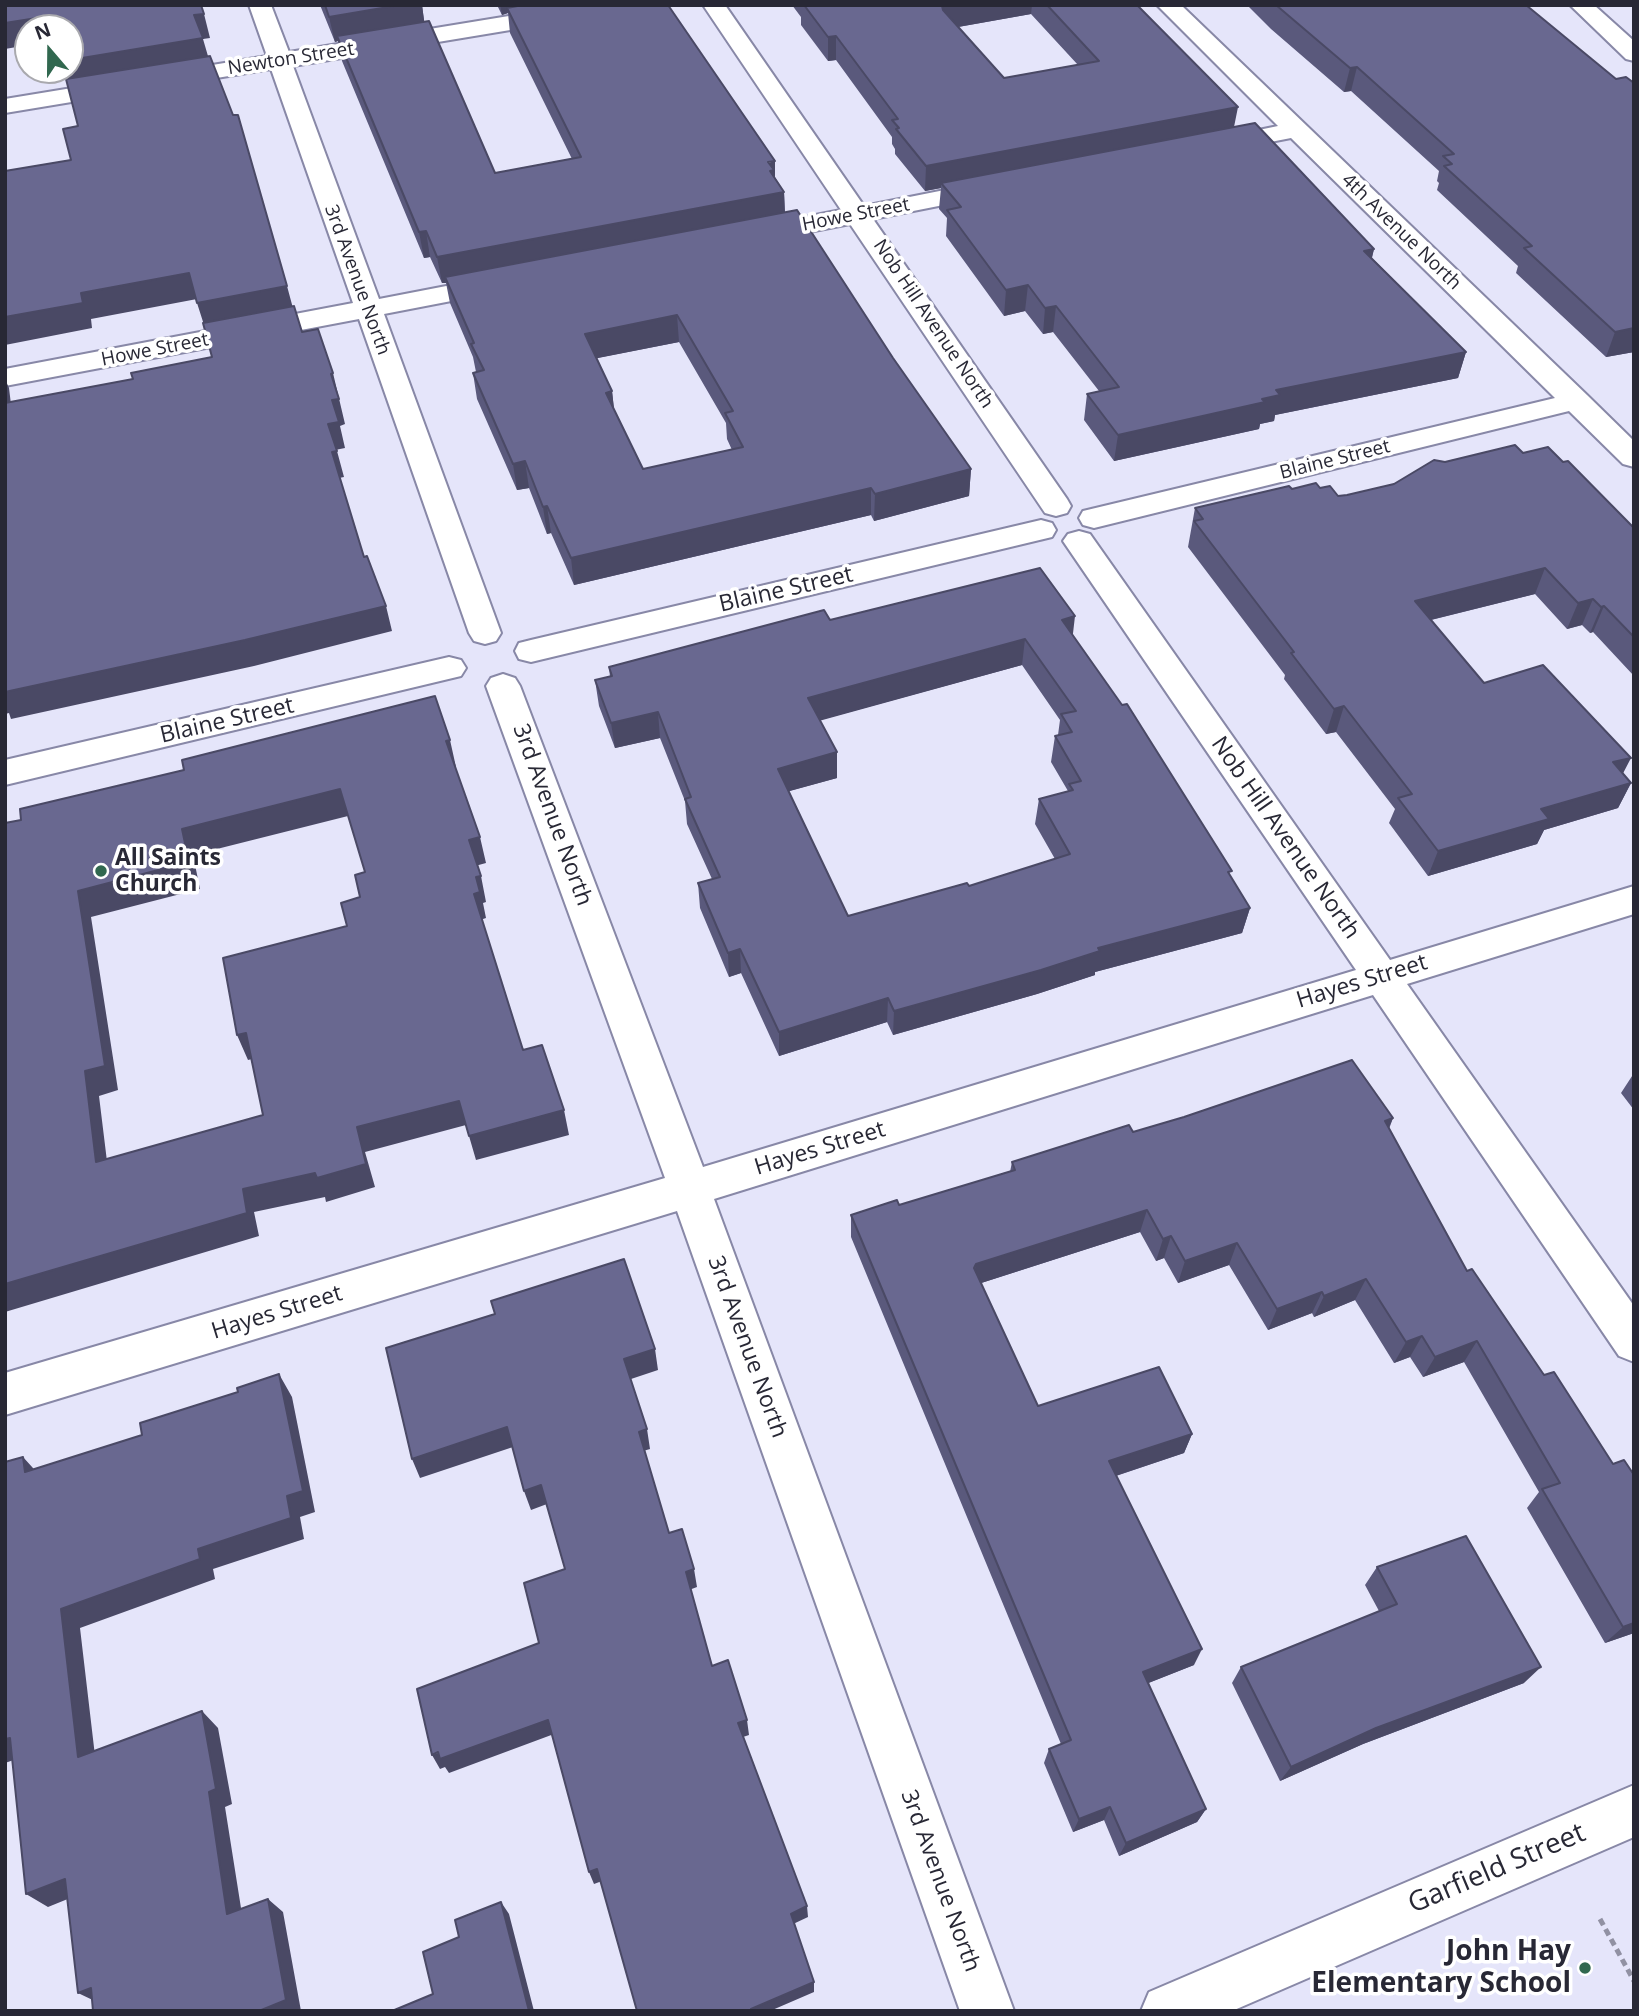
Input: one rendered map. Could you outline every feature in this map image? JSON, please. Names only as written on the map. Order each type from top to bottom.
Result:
[{"type":"street","name":"3rd Avenue North","points":[[260,5],[485,633]]},
{"type":"street","name":"Newton Street","points":[[5,106],[619,5]]},
{"type":"street","name":"Nob Hill Avenue North","points":[[714,5],[859,214],[1049,518]]},
{"type":"street","name":"4th Avenue North","points":[[1168,5],[1634,458]]},
{"type":"street","points":[[1581,5],[1634,54]]},
{"type":"street","points":[[1186,151],[1295,130]]},
{"type":"street","name":"Howe Street","points":[[733,239],[1010,185]]},
{"type":"street","name":"Howe Street","points":[[5,378],[519,280]]},
{"type":"street","name":"Blaine Street","points":[[1086,529],[1577,401]]},
{"type":"street","points":[[1049,518],[1080,508],[1086,529]]},
{"type":"street","name":"Blaine Street","points":[[531,651],[1049,518]]},
{"type":"street","name":"Nob Hill Avenue North","points":[[1086,529],[1381,976],[1634,1342]]},
{"type":"street","points":[[485,633],[512,635],[523,640],[531,651],[530,667],[523,676],[503,686],[472,687],[453,676],[449,668],[453,650],[472,636],[485,633]]},
{"type":"street","name":"Blaine Street","points":[[5,773],[449,668]]},
{"type":"street","name":"3rd Avenue North","points":[[503,686],[690,1189],[987,2011]]},
{"type":"street","name":"Hayes Street","points":[[5,1394],[690,1189],[1634,900]]},
{"type":"street","name":"Garfield Street","points":[[1168,2011],[1634,1811]]},
{"type":"path","points":[[1600,1919],[1634,1981]]},
{"type":"building","points":[[5,5],[201,5],[204,14],[194,15],[203,38],[84,58],[84,14],[14,14],[14,22],[5,23]]},
{"type":"building","points":[[325,5],[400,5],[329,17]]},
{"type":"building","points":[[523,5],[668,5],[775,161],[768,162],[774,170],[770,171],[784,192],[437,257],[426,231],[419,232],[337,36],[429,21],[495,173],[581,157],[507,8]]},
{"type":"building","points":[[804,5],[947,5],[942,6],[943,10],[1004,78],[1099,61],[1047,5],[1137,5],[1238,107],[926,166],[896,129],[899,128],[892,120],[898,119],[836,36],[828,37]]},
{"type":"building","points":[[1276,5],[1526,5],[1616,79],[1626,77],[1634,83],[1634,328],[1615,332],[1524,248],[1532,246],[1444,166],[1452,164],[1443,156],[1454,154],[1357,67],[1350,68]]},
{"type":"building","points":[[210,56],[233,115],[238,115],[287,286],[197,303],[189,273],[81,293],[83,303],[5,317],[5,171],[71,160],[63,129],[78,126],[67,84],[84,84],[84,76]]},
{"type":"building","points":[[1255,123],[1374,249],[1364,251],[1466,352],[1276,390],[1280,395],[1262,399],[1265,402],[1118,435],[1087,394],[1119,387],[1056,306],[1045,308],[1028,285],[1006,290],[947,210],[961,207],[941,183]]},
{"type":"building","points":[[797,210],[893,358],[971,469],[875,494],[871,488],[571,558],[547,506],[543,507],[525,461],[513,464],[473,373],[484,370],[445,277]],"holes":[[[677,315],[733,411],[725,413],[743,447],[643,469],[606,393],[612,391],[585,334]]]},
{"type":"building","points":[[294,306],[302,332],[318,329],[333,373],[331,374],[339,399],[332,400],[339,422],[328,424],[337,451],[332,452],[364,557],[367,556],[386,606],[245,640],[5,692],[5,403],[133,379],[131,373],[212,357],[203,323]]},
{"type":"building","points":[[1515,445],[1523,453],[1548,447],[1563,462],[1568,461],[1634,528],[1634,637],[1604,606],[1601,607],[1593,599],[1578,603],[1545,568],[1415,601],[1484,683],[1543,665],[1631,758],[1613,762],[1631,783],[1541,809],[1549,819],[1438,851],[1398,798],[1412,794],[1344,706],[1334,709],[1291,653],[1294,652],[1194,521],[1203,519],[1195,508],[1289,486],[1292,489],[1316,483],[1320,488],[1330,486],[1338,496],[1347,495],[1394,484],[1434,460],[1445,462]]},
{"type":"building","points":[[1040,568],[1075,616],[1062,620],[1122,705],[1127,704],[1232,871],[1228,872],[1250,908],[1098,948],[1100,951],[1041,970],[894,1011],[888,998],[779,1032],[740,949],[728,953],[698,883],[720,877],[685,799],[691,797],[658,712],[611,723],[595,680],[612,676],[609,667],[824,610],[830,620]],"holes":[[[1025,639],[1076,711],[1061,714],[1072,732],[1055,736],[1081,781],[1069,784],[1073,790],[1039,799],[1070,854],[969,886],[967,883],[848,916],[778,769],[837,752],[808,698]]]},
{"type":"building","points":[[435,696],[450,740],[446,741],[480,837],[469,840],[481,876],[476,877],[480,892],[474,894],[523,1050],[542,1045],[564,1110],[469,1136],[459,1101],[357,1127],[366,1164],[317,1178],[315,1173],[243,1189],[247,1213],[5,1284],[5,823],[21,820],[20,809],[184,770],[182,760]],"holes":[[[340,789],[365,872],[355,875],[360,897],[341,903],[347,926],[223,958],[237,1035],[246,1033],[263,1115],[96,1162],[85,1071],[105,1066],[78,891],[189,862],[182,829]]]},
{"type":"building","points":[[1352,1060],[1393,1118],[1385,1121],[1467,1271],[1472,1269],[1544,1375],[1554,1372],[1613,1464],[1624,1460],[1634,1475],[1634,1623],[1623,1627],[1542,1489],[1560,1483],[1477,1341],[1435,1357],[1422,1336],[1406,1342],[1366,1279],[1324,1296],[1322,1292],[1277,1309],[1237,1243],[1185,1261],[1171,1236],[1163,1239],[1147,1210],[976,1264],[974,1268],[1038,1406],[1159,1367],[1192,1434],[1109,1461],[1202,1649],[1143,1672],[1206,1809],[1126,1843],[1110,1807],[1079,1819],[1049,1749],[1071,1740],[851,1215],[897,1200],[899,1205],[1015,1170],[1012,1162],[1129,1125],[1133,1132],[1184,1117]]},
{"type":"building","points":[[624,1259],[655,1349],[624,1359],[647,1429],[639,1432],[669,1533],[682,1529],[694,1569],[686,1572],[712,1666],[728,1660],[747,1720],[738,1723],[807,1906],[791,1914],[814,1982],[751,2011],[637,2011],[597,1869],[589,1872],[548,1720],[440,1759],[438,1752],[432,1755],[417,1689],[539,1643],[524,1583],[565,1569],[541,1485],[524,1491],[507,1427],[412,1459],[386,1348],[495,1314],[491,1301]]},
{"type":"building","points":[[279,1374],[303,1491],[287,1496],[291,1518],[198,1549],[200,1559],[61,1609],[78,1757],[202,1711],[216,1789],[209,1792],[227,1914],[268,1899],[286,2000],[259,2011],[93,2011],[91,1988],[78,1993],[65,1879],[26,1894],[10,1738],[5,1739],[5,1462],[23,1457],[25,1472],[142,1435],[140,1423],[238,1392],[237,1388]]},
{"type":"building","points":[[1466,1536],[1541,1667],[1376,1728],[1291,1767],[1241,1667],[1397,1604],[1377,1567]]},
{"type":"building","points":[[501,1902],[529,2011],[392,2011],[433,1994],[423,1952],[459,1937],[455,1920]]},
{"type":"place","name":"All Saints Church","points":[[101,871]]},
{"type":"place","name":"John Hay Elementary School","points":[[1585,1968]]}]
